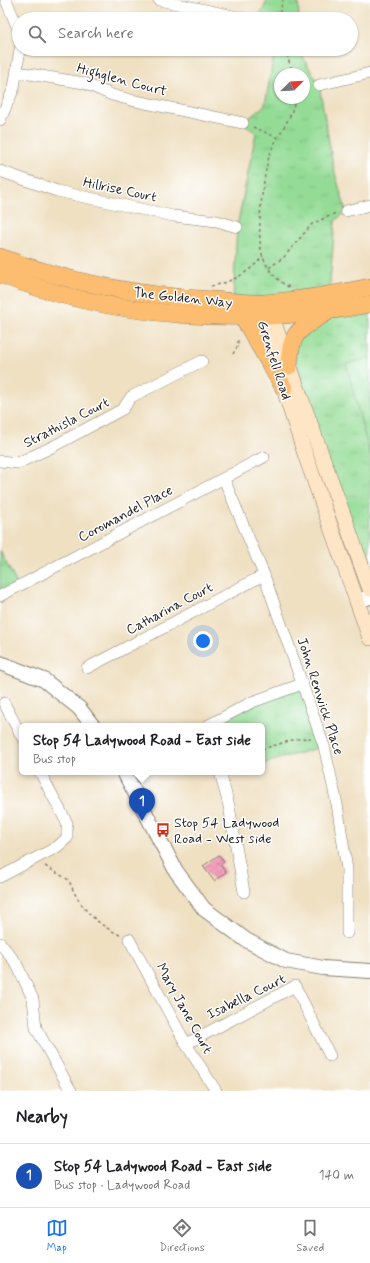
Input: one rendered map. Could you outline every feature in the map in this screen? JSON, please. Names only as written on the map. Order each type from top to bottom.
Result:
[{"type":"main road","name":"The Golden Way","points":[[0,257],[50,274],[145,294],[265,311],[331,310],[370,304]]},
{"type":"main road","name":"The Golden Way","points":[[0,274],[40,288],[114,305],[180,314],[240,316],[265,311],[307,297],[340,293],[370,287]]},
{"type":"main road","points":[[289,366],[291,344],[295,335],[310,323],[331,310]]},
{"type":"main road","name":"Grenfell Road","points":[[265,311],[289,366],[370,589]]},
{"type":"main road","name":"Grenfell Road","points":[[265,311],[284,388],[306,457],[364,599],[370,638]]},
{"type":"main road","points":[[240,316],[247,324],[284,388]]},
{"type":"street","points":[[6,0],[12,14]]},
{"type":"street","points":[[160,0],[215,12]]},
{"type":"street","points":[[0,120],[14,88],[19,56]]},
{"type":"street","name":"Highglen Court","points":[[17,72],[84,82],[112,95],[131,100],[243,123]]},
{"type":"street","points":[[319,85],[370,73]]},
{"type":"street","name":"Hillrise Court","points":[[0,171],[57,191],[173,216],[216,221],[237,227]]},
{"type":"street","points":[[346,211],[370,205]]},
{"type":"street","name":"Strathisla Court","points":[[0,461],[18,463],[52,447],[122,409],[131,397],[202,361]]},
{"type":"street","name":"Coromandel Place","points":[[0,596],[264,457]]},
{"type":"street","name":"John Renwick Place","points":[[224,479],[264,575],[324,746],[337,804],[347,870],[347,933]]},
{"type":"street","name":"Catharina Court","points":[[87,668],[264,575]]},
{"type":"street","points":[[0,663],[44,680],[79,708],[91,723]]},
{"type":"street","points":[[213,723],[252,702],[302,684]]},
{"type":"street","points":[[4,703],[19,731]]},
{"type":"street","points":[[0,877],[57,847],[67,838],[67,823],[42,775]]},
{"type":"street","points":[[126,775],[176,871],[204,909],[246,940],[286,960],[323,968],[369,971]]},
{"type":"street","points":[[221,775],[229,806],[244,892]]},
{"type":"street","name":"Mary Jane Court","points":[[129,939],[186,1044],[216,1091]]},
{"type":"street","points":[[0,943],[16,964],[33,999],[36,1028],[71,1091]]},
{"type":"street","name":"Isabella Court","points":[[186,1044],[295,986],[330,1056]]},
{"type":"path","points":[[280,12],[283,0]]},
{"type":"path","points":[[288,56],[292,68]]},
{"type":"path","points":[[293,104],[289,120],[269,157],[265,180],[260,235],[263,256],[269,268],[282,283],[307,297]]},
{"type":"path","points":[[243,123],[278,138]]},
{"type":"path","points":[[269,268],[284,257],[312,224],[346,211]]},
{"type":"path","points":[[207,287],[238,278],[256,265],[263,256]]},
{"type":"path","points":[[233,354],[238,345],[238,338]]},
{"type":"path","points":[[265,748],[296,739],[317,738]]},
{"type":"path","points":[[41,864],[69,880],[73,893],[82,907],[98,921],[129,939]]},
{"type":"green space","points":[[267,0],[298,0],[299,12],[261,12]]},
{"type":"green space","points":[[274,56],[302,56],[309,68],[274,68],[274,104],[310,104],[310,69],[319,85],[334,170],[346,211],[335,221],[329,294],[233,302],[237,227],[256,133],[243,123],[265,105]]},
{"type":"green space","points":[[370,304],[370,589],[306,412],[292,340],[303,327]]},
{"type":"green space","points":[[370,357],[370,455],[346,364]]},
{"type":"green space","points":[[0,551],[18,586],[0,596]]},
{"type":"green space","points":[[302,684],[324,746],[265,763],[265,723],[214,723]]},
{"type":"building","points":[[219,855],[224,862],[220,865],[226,872],[214,881],[203,866]]},
{"type":"place","name":"Stop 54 Ladywood Road - East side","points":[[142,821]]},
{"type":"place","name":"Stop 54 Ladywood Road - West side","points":[[163,830]]}]
